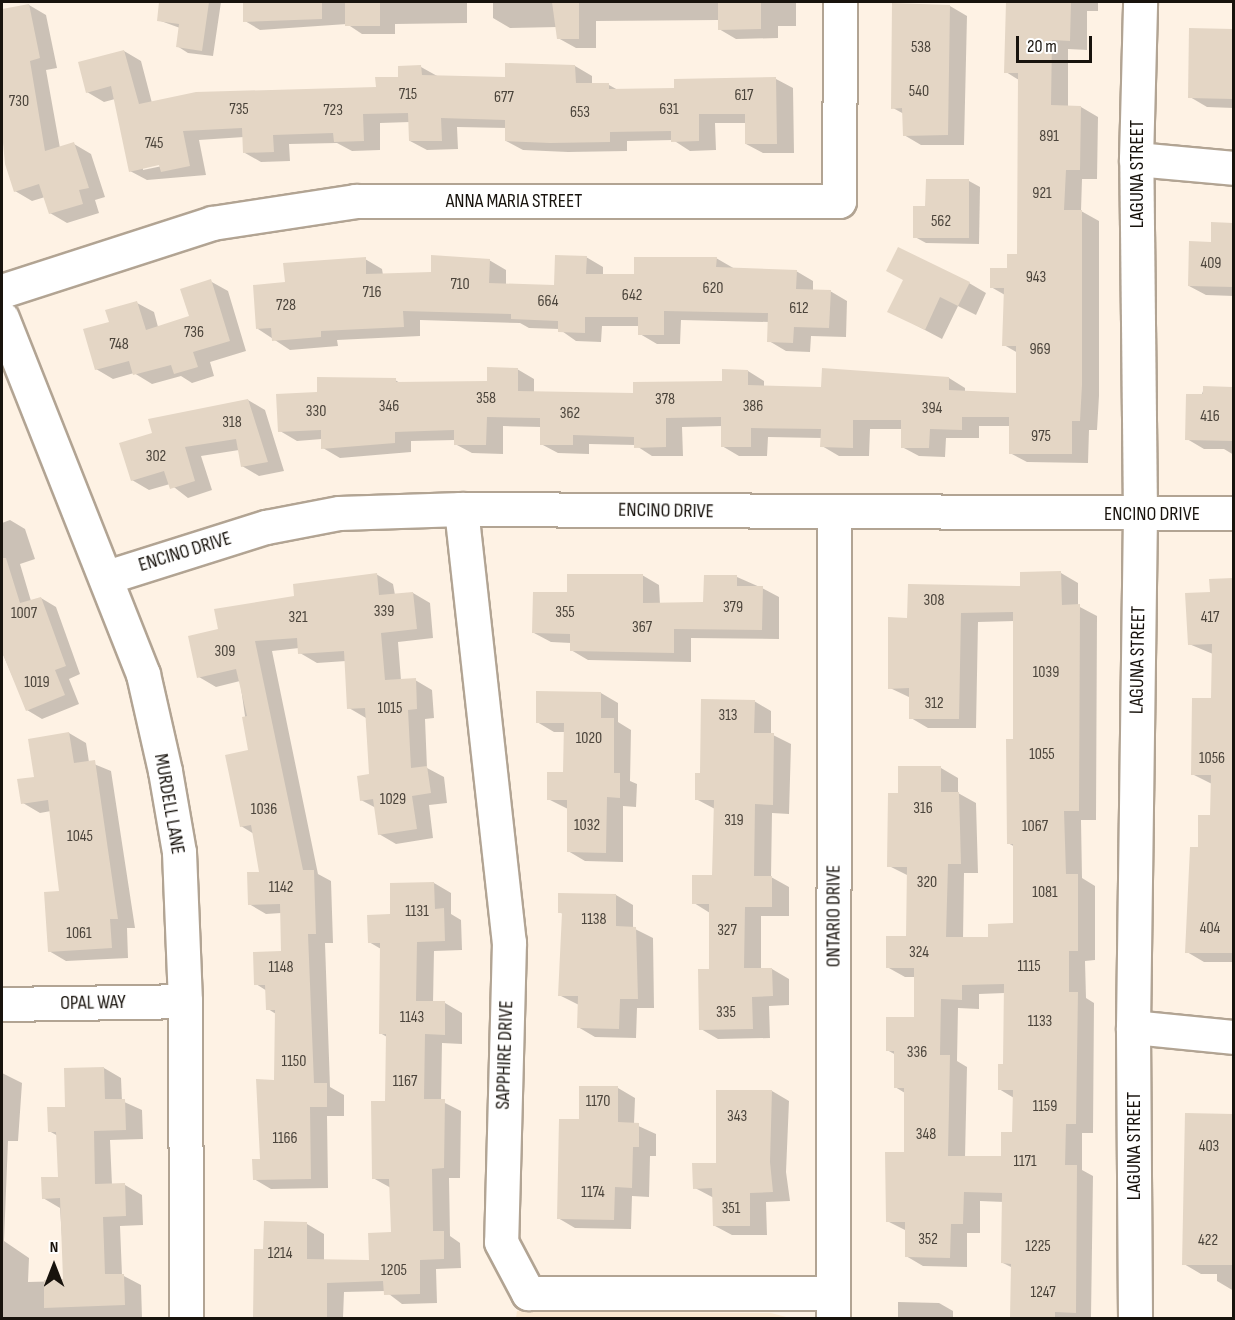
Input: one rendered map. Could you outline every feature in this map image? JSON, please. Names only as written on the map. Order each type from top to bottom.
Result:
[{"type":"street","name":"ANNA MARIA STREET","points":[[2,291],[212,223],[355,201],[839,201],[840,2]]},
{"type":"street","name":"LAGUNA STREET","points":[[1135,1318],[1133,1027],[1140,514],[1136,159],[1140,2]]},
{"type":"street","points":[[1136,159],[1233,168]]},
{"type":"street","name":"MURDELL LANE","points":[[2,318],[107,577],[143,674],[165,771],[179,852],[185,1001],[186,1318]]},
{"type":"street","name":"ENCINO DRIVE","points":[[107,577],[266,527],[339,513],[461,508],[834,513],[1233,513]]},
{"type":"street","name":"SAPPHIRE DRIVE","points":[[461,508],[509,942],[501,1242],[528,1293],[666,1306],[833,1306]]},
{"type":"street","name":"ONTARIO DRIVE","points":[[833,1306],[834,513]]},
{"type":"street","name":"OPAL WAY","points":[[2,1004],[185,1001]]},
{"type":"street","points":[[1133,1027],[1233,1037]]},
{"type":"shaded area","points":[[517,1311],[771,1313],[790,1318],[516,1318]]},
{"type":"building","points":[[159,2],[209,2],[202,51],[176,47],[179,24],[157,21]]},
{"type":"building","points":[[243,2],[322,2],[322,19],[243,22]]},
{"type":"building","points":[[345,2],[380,2],[380,26],[345,26]]},
{"type":"building","points":[[552,2],[579,2],[579,39],[557,39]]},
{"type":"building","points":[[718,2],[761,2],[761,29],[718,30]]},
{"type":"building","points":[[1006,2],[1071,2],[1070,41],[1052,40],[1051,105],[1081,106],[1080,170],[1066,170],[1064,210],[1082,210],[1082,385],[1080,421],[1072,421],[1072,454],[1009,454],[1009,417],[962,417],[962,430],[930,429],[929,448],[901,448],[901,420],[853,420],[853,448],[820,447],[821,429],[751,428],[751,447],[721,447],[721,417],[666,418],[666,447],[634,448],[634,437],[573,435],[573,445],[540,445],[540,418],[487,417],[486,445],[454,445],[454,430],[395,432],[395,443],[321,449],[321,430],[278,432],[276,394],[317,392],[317,377],[396,378],[396,382],[487,381],[487,367],[518,368],[518,391],[633,393],[633,382],[722,381],[722,369],[748,370],[748,385],[821,387],[822,368],[949,377],[949,390],[1016,393],[1016,346],[1002,346],[1004,288],[990,288],[990,268],[1007,268],[1007,254],[1017,254],[1018,73],[1004,73]]},
{"type":"building","points":[[892,3],[950,5],[948,135],[903,136],[902,108],[891,109]]},
{"type":"building","points":[[29,4],[40,58],[30,61],[45,151],[74,142],[89,188],[79,190],[83,204],[49,214],[39,184],[14,192],[5,164],[2,131],[2,9]]},
{"type":"building","points":[[1189,28],[1233,29],[1233,99],[1188,98]]},
{"type":"building","points":[[124,50],[139,104],[196,92],[376,87],[375,77],[398,77],[398,66],[421,65],[422,75],[505,77],[505,63],[575,65],[576,83],[609,83],[609,89],[674,88],[674,79],[776,77],[777,144],[745,144],[745,114],[699,114],[699,141],[671,142],[671,131],[610,132],[610,142],[550,143],[505,141],[505,120],[441,118],[442,141],[409,141],[408,113],[363,114],[364,141],[334,142],[333,133],[273,135],[274,152],[243,153],[242,128],[183,131],[190,166],[161,172],[159,165],[129,172],[111,86],[86,93],[78,62]]},
{"type":"building","points":[[926,179],[969,179],[969,238],[913,238],[913,206],[925,206]]},
{"type":"building","points":[[1211,222],[1233,223],[1233,287],[1188,286],[1189,241],[1211,242]]},
{"type":"building","points":[[898,247],[970,282],[958,306],[940,297],[925,330],[887,312],[903,280],[886,271]]},
{"type":"building","points":[[431,255],[490,259],[489,283],[554,285],[555,255],[587,256],[586,274],[634,274],[634,257],[717,257],[716,267],[797,270],[796,289],[831,290],[829,328],[794,327],[793,343],[767,342],[768,313],[664,311],[664,335],[638,335],[638,317],[585,317],[585,333],[558,332],[558,321],[511,319],[511,314],[403,311],[404,327],[321,331],[321,337],[272,341],[271,328],[256,329],[253,285],[285,282],[283,263],[366,257],[366,274],[431,272]]},
{"type":"building","points":[[211,279],[230,341],[193,352],[198,367],[174,374],[171,365],[133,375],[129,361],[95,370],[83,329],[109,322],[105,310],[137,301],[146,330],[189,316],[180,289]]},
{"type":"building","points":[[1203,386],[1233,387],[1233,441],[1185,440],[1186,394],[1203,394]]},
{"type":"building","points":[[248,399],[268,462],[241,467],[236,439],[185,447],[195,481],[170,489],[164,471],[131,481],[119,443],[152,433],[148,419]]},
{"type":"building","points":[[2,558],[6,558],[20,603],[41,597],[66,666],[55,670],[65,695],[26,711],[2,652]]},
{"type":"building","points":[[1061,571],[1062,605],[1080,604],[1079,811],[1064,811],[1066,874],[1078,874],[1078,951],[1069,951],[1069,992],[1078,992],[1076,1124],[1066,1124],[1065,1165],[1077,1165],[1076,1313],[1055,1312],[1055,1318],[1010,1318],[1011,1264],[1001,1263],[1002,1193],[964,1192],[963,1224],[951,1224],[950,1258],[905,1257],[905,1222],[886,1222],[885,1152],[904,1152],[904,1088],[894,1088],[894,1051],[886,1051],[886,1017],[914,1017],[914,968],[886,968],[886,936],[906,936],[907,867],[887,867],[888,793],[898,793],[898,766],[941,766],[941,792],[959,792],[961,864],[948,864],[946,937],[988,937],[988,924],[1013,923],[1013,844],[1007,844],[1006,739],[1013,739],[1013,612],[961,613],[959,719],[909,719],[909,688],[888,689],[888,617],[907,618],[908,584],[1020,586],[1020,572]],"holes":[[[1004,984],[1003,1064],[998,1064],[998,1090],[1013,1090],[1012,1132],[1001,1132],[1001,1156],[948,1156],[950,1055],[940,1055],[941,999],[962,1000],[962,985]]]},
{"type":"building","points":[[377,573],[379,595],[413,592],[417,629],[381,633],[385,680],[416,678],[417,709],[408,710],[411,768],[427,766],[431,793],[412,796],[417,829],[378,835],[373,799],[360,801],[357,776],[369,774],[365,708],[347,709],[344,651],[298,654],[297,638],[255,641],[303,870],[314,870],[316,934],[308,934],[314,1083],[327,1083],[327,1107],[310,1107],[311,1179],[253,1180],[252,1159],[260,1159],[256,1079],[274,1080],[275,1010],[266,1010],[265,985],[254,985],[253,952],[281,951],[280,904],[248,905],[247,872],[259,872],[251,825],[240,827],[225,755],[248,750],[242,717],[247,716],[236,669],[197,678],[188,636],[218,629],[214,609],[294,596],[293,584]]},
{"type":"building","points":[[567,574],[643,574],[643,603],[703,602],[704,575],[737,575],[737,586],[763,586],[762,630],[674,629],[674,653],[570,651],[570,634],[532,633],[533,592],[567,592]]},
{"type":"building","points":[[1233,578],[1233,953],[1185,953],[1190,847],[1198,847],[1198,815],[1210,815],[1211,775],[1191,775],[1192,698],[1211,698],[1212,644],[1188,645],[1185,593],[1210,592],[1209,579]]},
{"type":"building","points":[[536,691],[601,692],[601,718],[614,718],[614,773],[620,773],[620,798],[607,797],[606,853],[567,852],[567,800],[547,800],[547,772],[563,772],[564,723],[536,723]]},
{"type":"building","points":[[701,699],[755,700],[754,733],[774,733],[773,805],[755,804],[754,876],[772,876],[772,907],[745,907],[744,968],[772,968],[773,996],[752,997],[753,1029],[699,1030],[698,969],[709,969],[709,904],[692,904],[692,875],[712,875],[714,800],[695,800],[695,773],[700,773]]},
{"type":"building","points":[[69,732],[74,763],[95,760],[118,919],[110,919],[112,948],[48,952],[44,892],[59,891],[48,800],[21,804],[17,779],[34,777],[28,739]]},
{"type":"building","points":[[434,882],[435,909],[444,908],[445,941],[417,942],[416,1001],[445,1001],[445,1035],[425,1034],[424,1099],[445,1099],[444,1168],[432,1169],[433,1231],[444,1231],[444,1259],[420,1260],[420,1294],[384,1295],[383,1281],[327,1283],[327,1318],[253,1318],[254,1249],[263,1249],[264,1221],[307,1222],[307,1259],[369,1260],[368,1233],[391,1232],[389,1179],[372,1179],[371,1101],[385,1101],[386,1034],[379,1034],[380,943],[368,943],[367,915],[390,914],[390,883]]},
{"type":"building","points":[[558,893],[616,894],[616,926],[636,927],[638,999],[620,999],[619,1029],[577,1028],[578,996],[558,996],[562,913],[558,913]]},
{"type":"building","points":[[104,1067],[105,1099],[125,1099],[126,1130],[94,1131],[95,1184],[125,1183],[126,1216],[103,1217],[105,1274],[124,1274],[125,1305],[44,1308],[44,1280],[63,1279],[60,1198],[42,1199],[41,1177],[58,1177],[56,1132],[48,1132],[47,1107],[65,1107],[64,1068]]},
{"type":"building","points":[[579,1086],[618,1086],[618,1122],[639,1123],[639,1147],[633,1147],[632,1188],[615,1187],[614,1220],[557,1219],[559,1119],[579,1119]]},
{"type":"building","points":[[716,1090],[772,1090],[770,1162],[773,1192],[750,1193],[750,1226],[713,1226],[712,1188],[693,1189],[692,1163],[716,1163]]},
{"type":"building","points":[[1185,1113],[1233,1114],[1233,1265],[1182,1265]]}]
